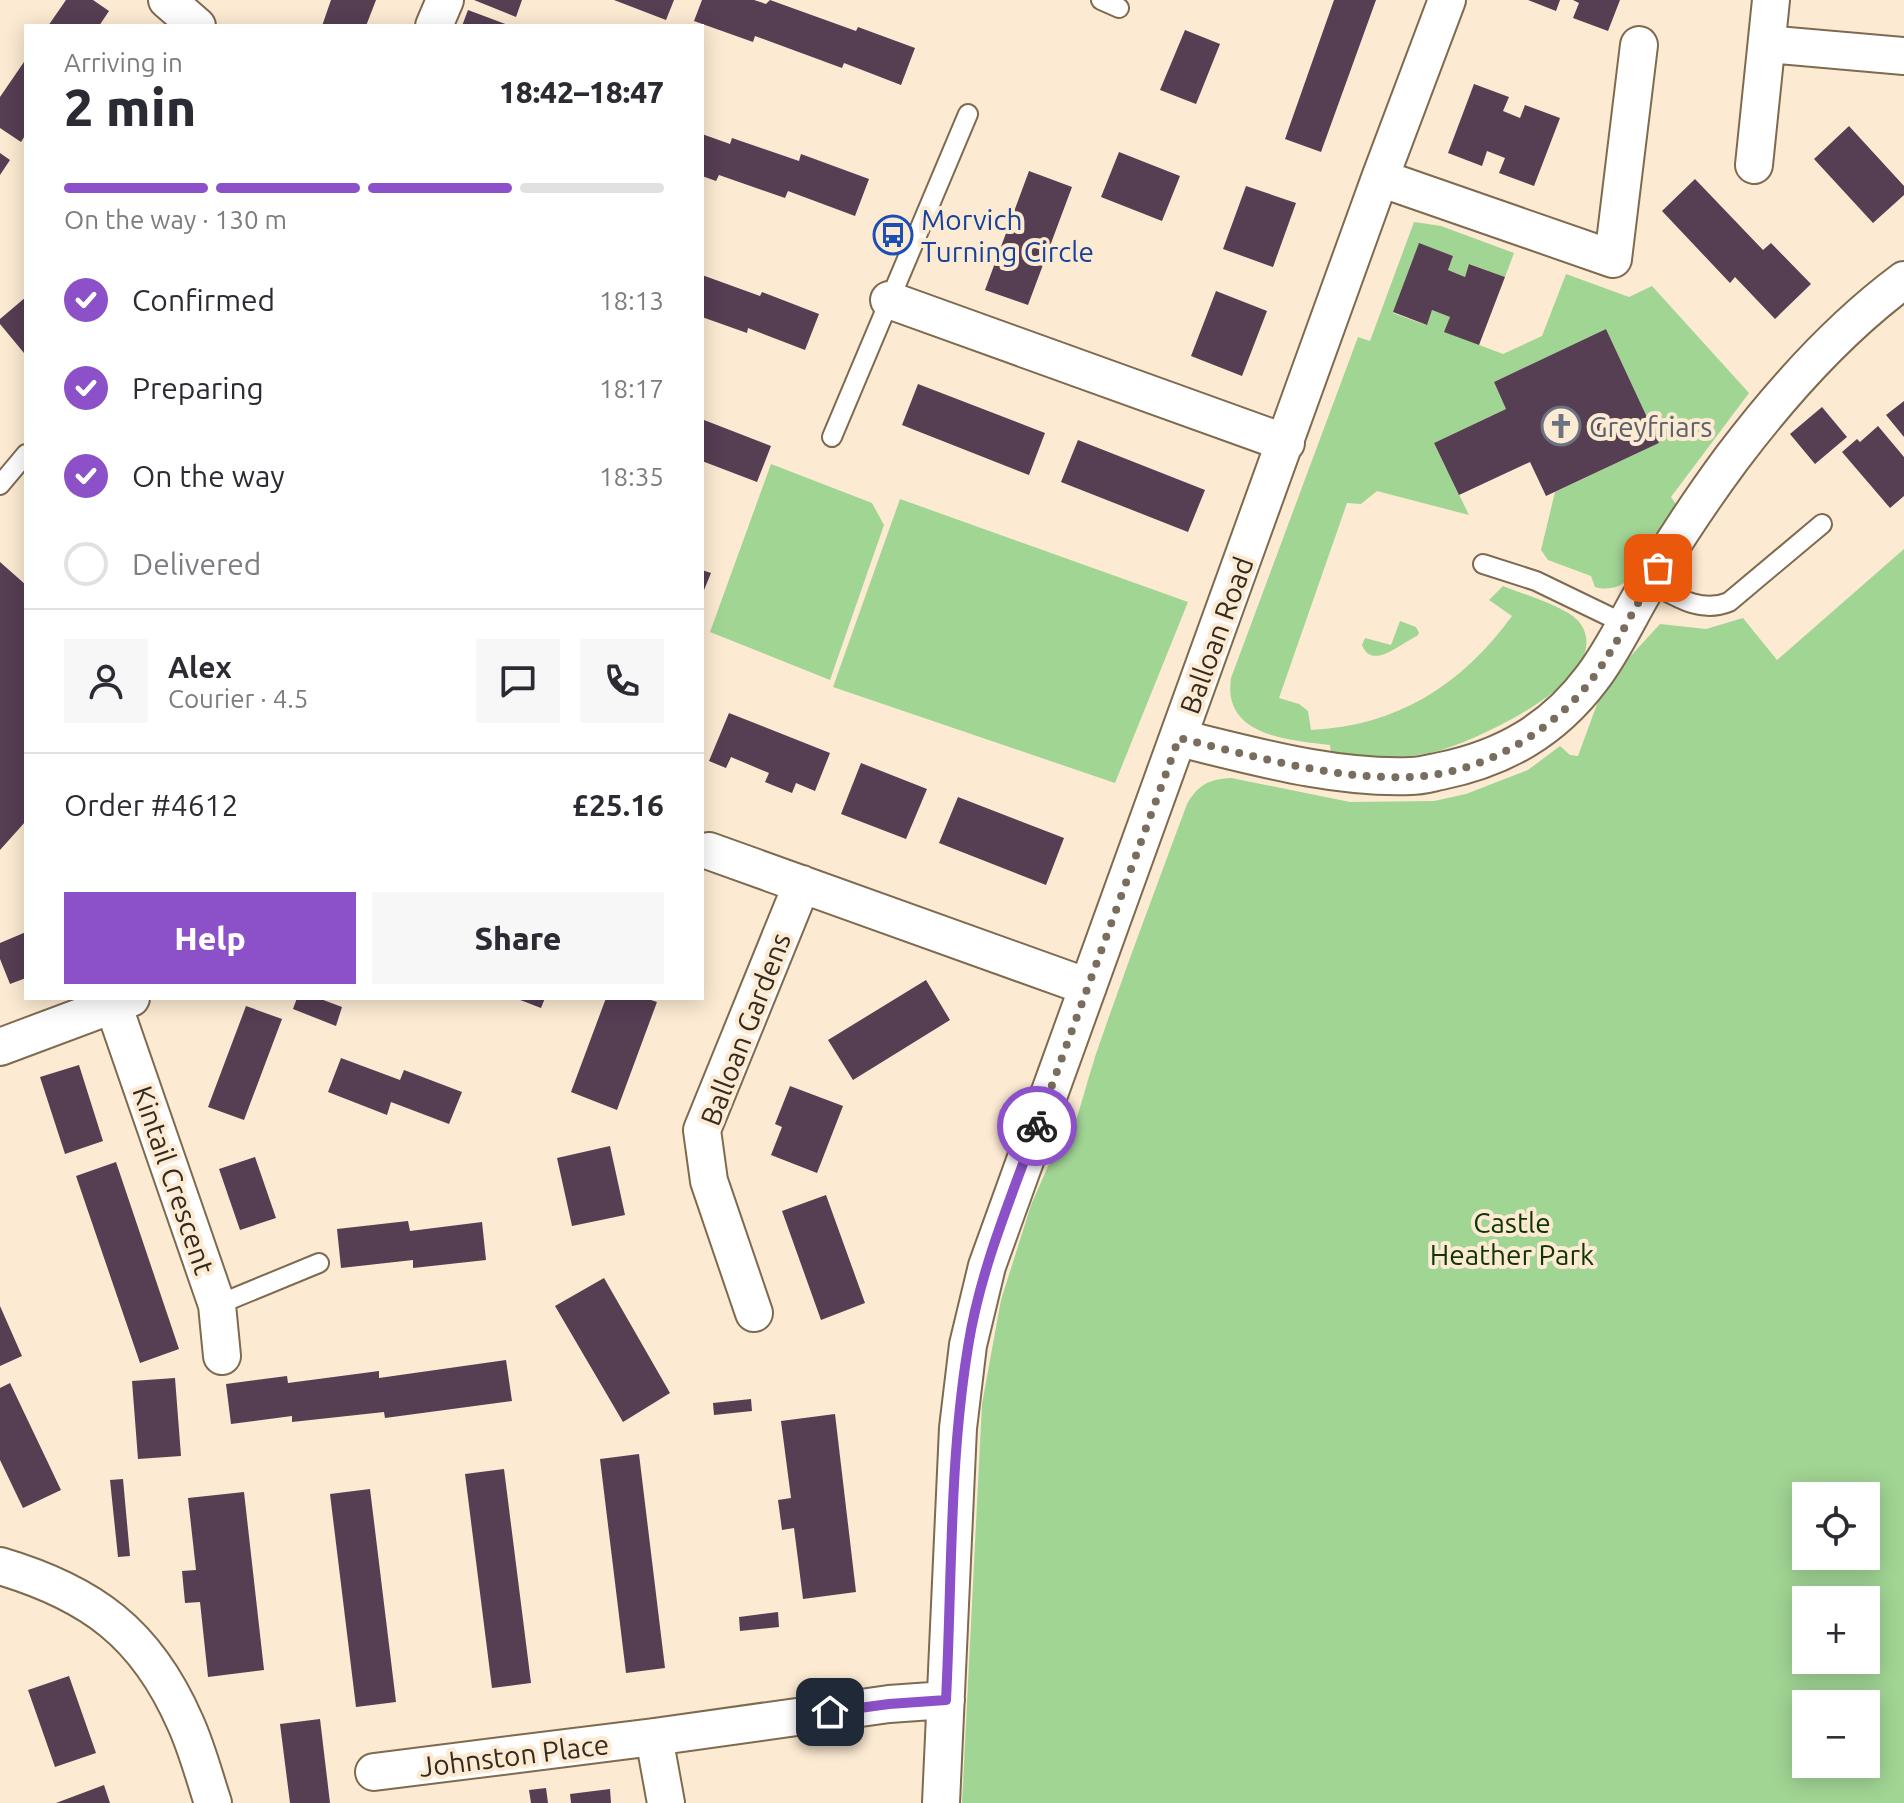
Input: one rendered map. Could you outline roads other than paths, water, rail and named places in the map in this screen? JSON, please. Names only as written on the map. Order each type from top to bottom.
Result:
[{"type":"street","points":[[167,0],[195,24]]},
{"type":"street","points":[[435,24],[445,0]]},
{"type":"street","name":"Balloan Road","points":[[941,1803],[958,1428],[968,1345],[987,1266],[1447,0]]},
{"type":"street","points":[[1754,165],[1771,0]]},
{"type":"street","points":[[1767,44],[1904,56]]},
{"type":"street","points":[[1380,178],[1613,259],[1639,45]]},
{"type":"street","points":[[1179,738],[1284,763],[1358,775],[1414,777],[1473,764],[1527,741],[1565,710],[1594,677],[1649,582],[1732,457],[1815,359],[1904,280]]},
{"type":"street","points":[[889,300],[1286,443]]},
{"type":"street","points":[[709,851],[1088,987]]},
{"type":"street","name":"Balloan Gardens","points":[[754,1313],[709,1181],[702,1130],[802,884]]},
{"type":"street","name":"Kintail Crescent","points":[[0,1047],[122,1002],[217,1305],[222,1356]]},
{"type":"street","points":[[0,1566],[75,1594],[106,1613],[145,1651],[185,1721],[213,1803]]},
{"type":"street","name":"Johnston Place","points":[[374,1772],[889,1704],[946,1700]]},
{"type":"street","points":[[654,1737],[666,1803]]},
{"type":"lane","points":[[1101,0],[1119,8]]},
{"type":"lane","points":[[832,437],[968,114]]},
{"type":"lane","points":[[0,485],[24,456]]},
{"type":"lane","points":[[1649,582],[1696,605],[1710,608],[1721,606],[1822,524]]},
{"type":"lane","points":[[1483,564],[1536,581],[1625,624]]},
{"type":"lane","points":[[217,1305],[319,1263]]},
{"type":"place","name":"Morvich Turning Circle","points":[[893,235]]},
{"type":"place","name":"Greyfriars","points":[[1561,426]]},
{"type":"park label","name":"Castle Heather Park","points":[[1512,1238]]}]
